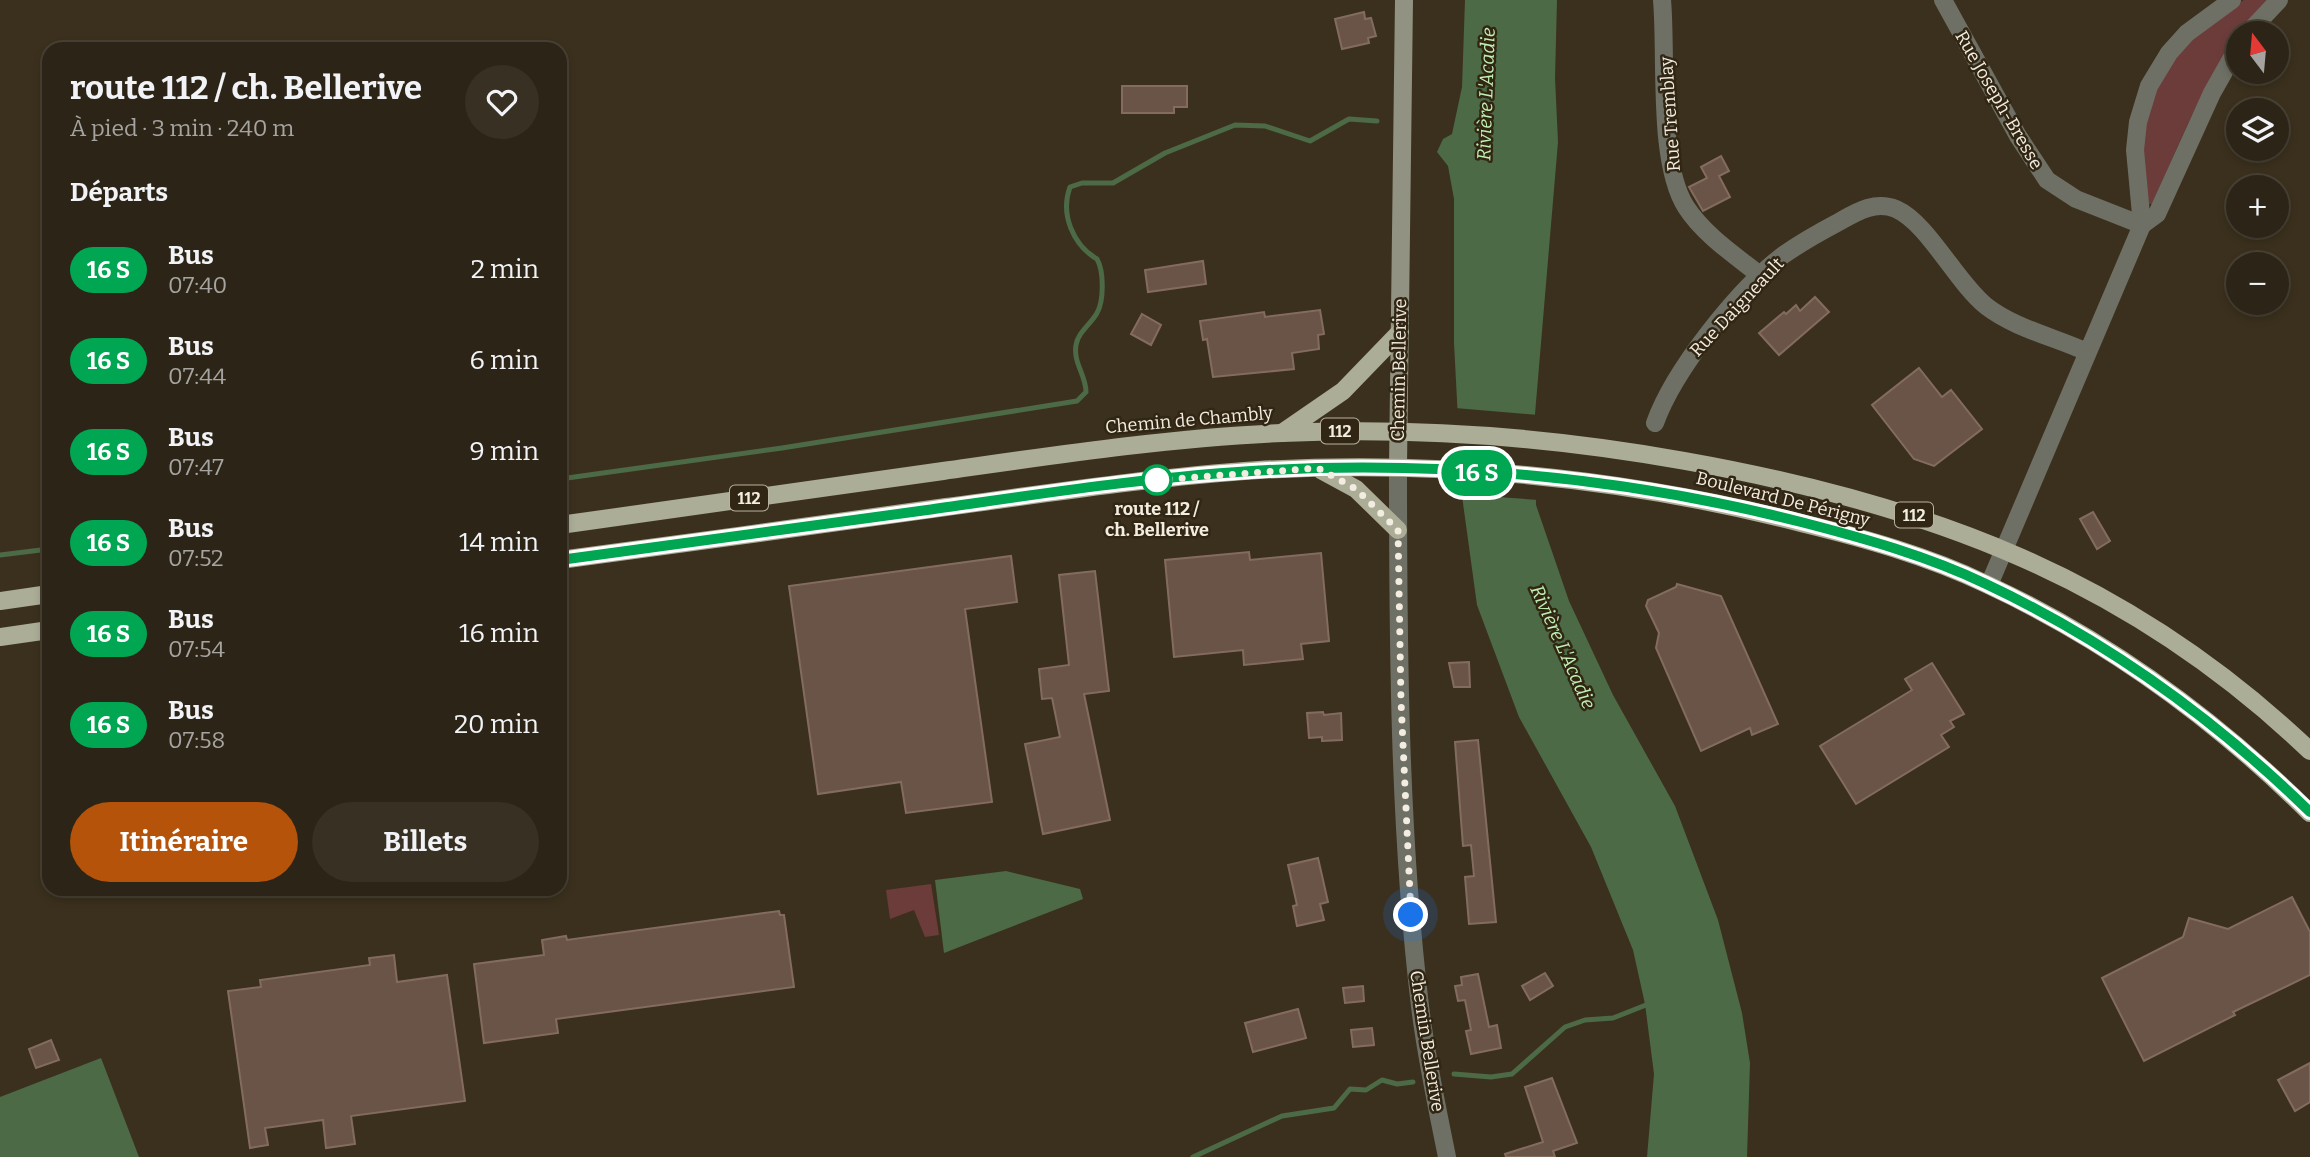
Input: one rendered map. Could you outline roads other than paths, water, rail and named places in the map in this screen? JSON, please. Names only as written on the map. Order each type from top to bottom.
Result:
[{"type":"main road","name":"Chemin Bellerive","points":[[1398,467],[1404,0]]},
{"type":"main road","points":[[1282,433],[1343,391],[1400,332]]},
{"type":"main road","name":"Chemin de Chambly","points":[[567,523],[1093,450],[1282,433],[1399,431],[1543,440],[1660,457],[1822,489]]},
{"type":"main road","name":"Boulevard De Périgny","points":[[1398,467],[1543,478],[1659,492],[1768,514],[1873,543],[1989,585],[2086,637],[2168,690],[2246,752],[2310,813]]},
{"type":"main road","name":"112","points":[[567,559],[1158,480],[1318,468],[1398,467]]},
{"type":"main road","points":[[1318,468],[1356,489],[1398,530]]},
{"type":"main road","name":"Boulevard De Périgny","points":[[1822,489],[1937,522],[2004,548],[2063,576],[2132,615],[2242,692],[2310,751]]},
{"type":"main road","points":[[0,601],[42,595]]},
{"type":"main road","points":[[0,637],[42,631]]},
{"type":"street","name":"Rue Tremblay","points":[[1662,0],[1670,163],[1679,195],[1699,224],[1762,276]]},
{"type":"street","name":"Rue Joseph-Bresse","points":[[1943,0],[2028,153],[2047,180],[2076,199],[2142,225]]},
{"type":"street","points":[[1989,585],[2142,225],[2135,150],[2138,122],[2149,86],[2169,53],[2186,33],[2232,0]]},
{"type":"street","points":[[2259,21],[2278,0]]},
{"type":"street","points":[[2142,225],[2157,214],[2226,68]]},
{"type":"street","name":"Rue Daigneault","points":[[1655,424],[1669,389],[1692,355],[1762,276],[1793,249],[1871,206],[1889,207],[1912,221],[1985,305],[2010,320],[2087,352]]},
{"type":"street","name":"Chemin Bellerive","points":[[1398,467],[1402,706],[1412,920],[1423,1031],[1447,1157]]},
{"type":"water","name":"Rivière L'Acadie","points":[[1465,0],[1557,0],[1555,78],[1558,142],[1535,414],[1536,505],[1569,601],[1613,695],[1675,806],[1718,920],[1742,1013],[1750,1063],[1747,1157],[1647,1157],[1654,1074],[1645,1004],[1633,950],[1591,847],[1519,717],[1477,605],[1462,496],[1454,343],[1454,199],[1448,166],[1437,152],[1443,139],[1452,134],[1462,87]]},
{"type":"water","points":[[1006,871],[1080,889],[1083,899],[944,953],[935,880]]},
{"type":"water","points":[[101,1058],[139,1157],[0,1157],[0,1097]]},
{"type":"waterway","points":[[567,478],[782,448],[1077,401],[1086,392],[1076,358],[1076,345],[1079,336],[1097,313],[1102,286],[1097,259],[1081,246],[1071,228],[1067,208],[1070,187],[1082,183],[1113,183],[1165,153],[1235,125],[1265,126],[1310,141],[1349,119],[1377,121]]},
{"type":"waterway","points":[[0,555],[42,550]]},
{"type":"waterway","points":[[1454,1074],[1491,1077],[1512,1074],[1565,1027],[1585,1020],[1613,1018],[1651,1003]]},
{"type":"waterway","points":[[1193,1157],[1282,1116],[1334,1108],[1350,1089],[1366,1090],[1382,1080],[1397,1084],[1413,1082]]},
{"type":"place","name":"route 112 / ch. Bellerive","points":[[1157,480]]}]
